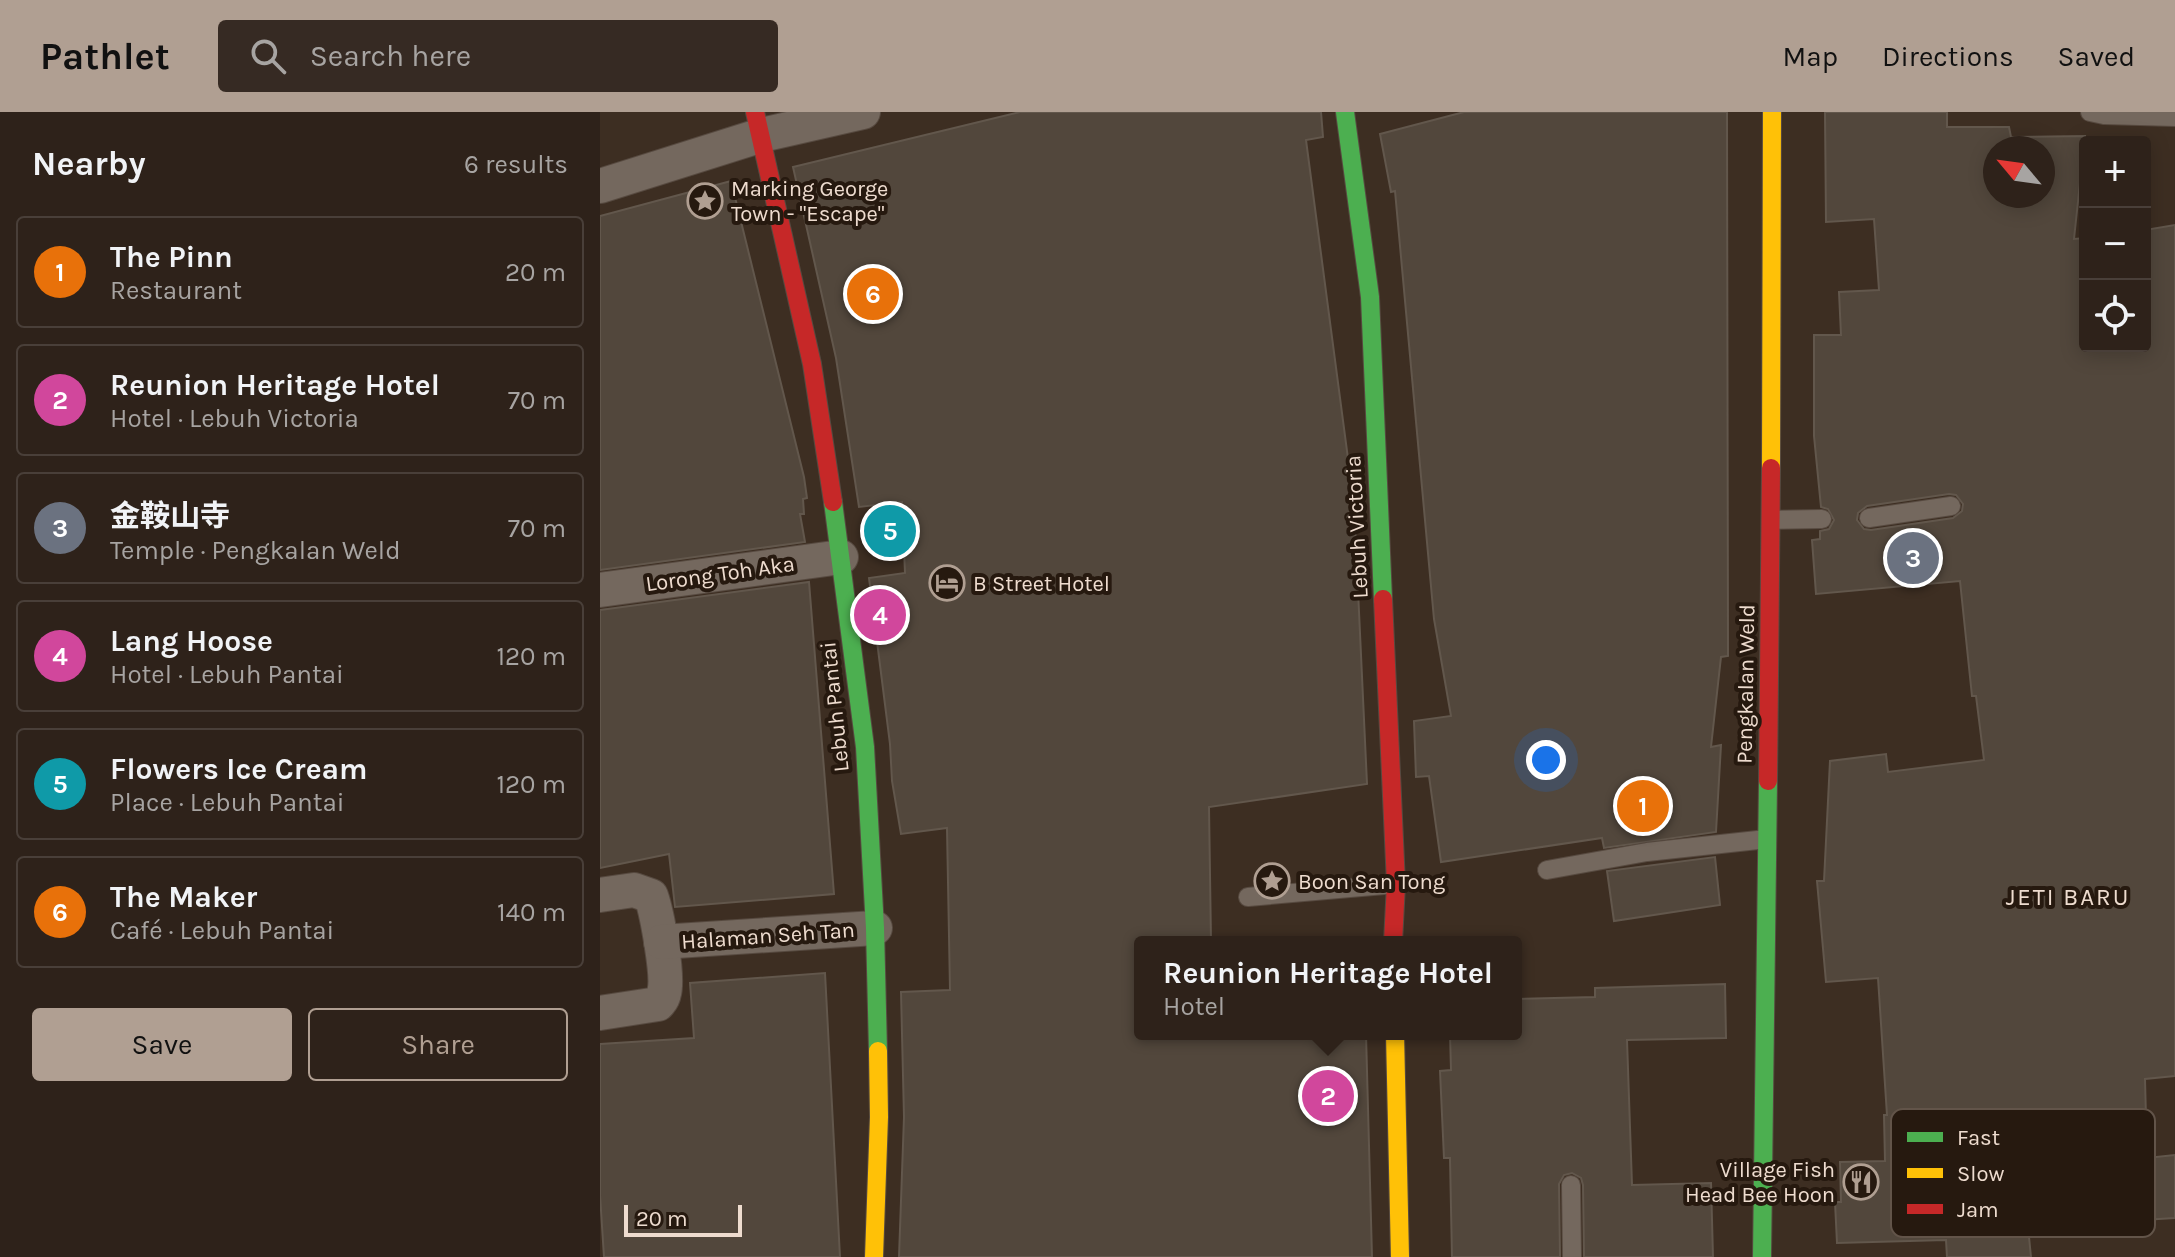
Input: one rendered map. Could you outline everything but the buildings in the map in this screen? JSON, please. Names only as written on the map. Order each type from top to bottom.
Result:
[{"type":"street","points":[[600,186],[758,124],[863,112]]},
{"type":"street","name":"Lebuh Victoria","points":[[1345,112],[1370,297],[1396,884],[1393,936]]},
{"type":"street","name":"Pengkalan Weld","points":[[1762,1257],[1771,520],[1772,112]]},
{"type":"street","name":"Lebuh Pantai","points":[[758,124],[812,364],[865,747],[875,928],[879,1117],[874,1257]]},
{"type":"street","name":"Lorong Toh Aka","points":[[600,590],[841,557]]},
{"type":"street","name":"Halaman Seh Tan","points":[[600,895],[634,890],[651,896],[661,942],[665,987],[664,997],[658,1004],[600,1013]]},
{"type":"street","name":"Halaman Seh Tan","points":[[661,942],[875,928]]},
{"type":"street","points":[[1395,1040],[1400,1257]]},
{"type":"lane","points":[[2090,112],[2175,117]]},
{"type":"lane","points":[[1869,518],[1951,506]]},
{"type":"lane","points":[[1771,520],[1822,519]]},
{"type":"lane","points":[[1547,870],[1647,852],[1767,839]]},
{"type":"lane","points":[[1248,897],[1396,884]]},
{"type":"lane","points":[[1571,1185],[1572,1257]]},
{"type":"traffic: fast","points":[[1345,112],[1370,297],[1383,599]]},
{"type":"traffic: fast","points":[[833,502],[865,747],[878,1051]]},
{"type":"traffic: fast","points":[[1762,1257],[1768,781]]},
{"type":"traffic: slow","points":[[1771,468],[1772,112]]},
{"type":"traffic: slow","points":[[1395,1040],[1400,1257]]},
{"type":"traffic: slow","points":[[874,1257],[878,1051]]},
{"type":"traffic: jam","points":[[755,112],[812,364],[833,502]]},
{"type":"traffic: jam","points":[[1768,781],[1771,468]]},
{"type":"traffic: jam","points":[[1383,599],[1396,884],[1393,936]]},
{"type":"place","name":"Marking George Town - \"Escape\"","points":[[705,201]]},
{"type":"place","name":"The Maker","points":[[873,294]]},
{"type":"place","name":"Flowers Ice Cream","points":[[890,531]]},
{"type":"place","name":"金鞍山寺","points":[[1913,558]]},
{"type":"place","name":"B Street Hotel","points":[[947,583]]},
{"type":"place","name":"Lang Hoose","points":[[880,615]]},
{"type":"place","name":"The Pinn","points":[[1643,806]]},
{"type":"place","name":"Boon San Tong","points":[[1272,881]]},
{"type":"place","name":"Reunion Heritage Hotel","points":[[1328,1096]]},
{"type":"place","name":"Village Fish Head Bee Hoon","points":[[1861,1182]]},
{"type":"district","name":"JETI BARU","points":[[2068,897]]}]
